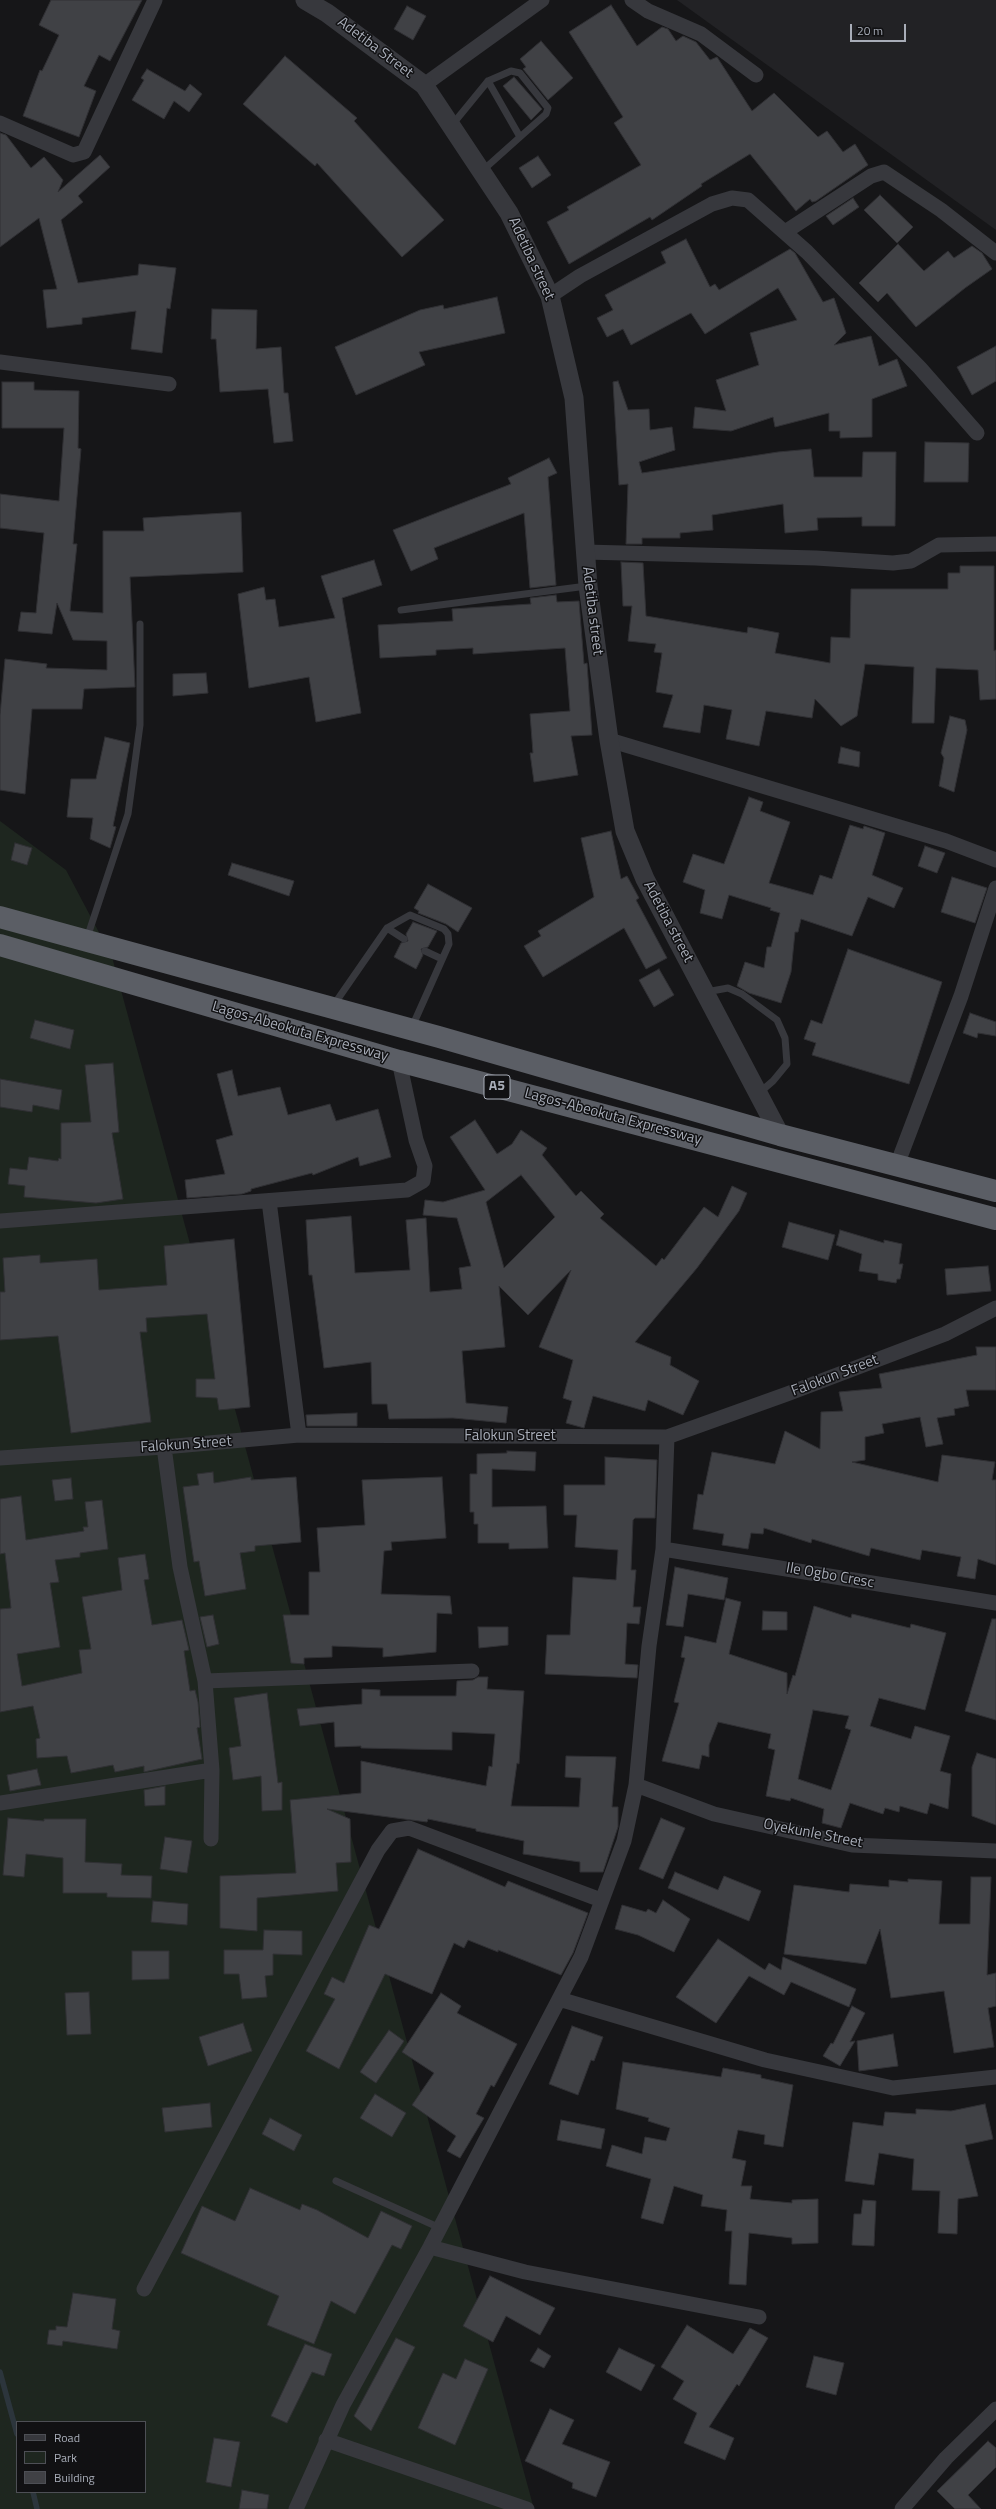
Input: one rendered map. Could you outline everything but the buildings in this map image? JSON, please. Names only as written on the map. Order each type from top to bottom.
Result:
[{"type":"highway","name":"Lagos-Abeokuta Expressway","points":[[0,917],[411,1030],[780,1135],[996,1191]]},
{"type":"highway","name":"Lagos-Abeokuta Expressway","points":[[0,945],[399,1061],[996,1219]]},
{"type":"street","points":[[0,124],[73,155],[84,152],[155,0]]},
{"type":"street","name":"Adetiba Street","points":[[305,0],[327,12],[424,85]]},
{"type":"street","points":[[424,85],[542,0]]},
{"type":"street","points":[[632,0],[648,11],[701,34],[756,74]]},
{"type":"street","name":"Adetiba street","points":[[424,85],[509,213],[550,296],[574,398],[588,586],[609,740],[626,831],[645,879],[703,992],[780,1135]]},
{"type":"street","points":[[785,232],[871,176],[884,172],[941,210],[996,253]]},
{"type":"street","points":[[550,296],[580,276],[712,204],[732,198],[748,200],[808,252],[920,368],[977,433]]},
{"type":"street","points":[[0,362],[169,384]]},
{"type":"street","points":[[585,552],[816,558],[893,563],[911,561],[939,545],[996,544]]},
{"type":"street","points":[[609,740],[946,841],[996,860]]},
{"type":"street","points":[[897,1165],[961,996],[996,888]]},
{"type":"street","points":[[0,1221],[407,1190],[423,1181],[425,1166],[416,1140],[399,1061]]},
{"type":"street","points":[[269,1201],[299,1435]]},
{"type":"street","name":"Falokun Street","points":[[0,1458],[164,1447],[299,1435],[667,1437],[787,1394],[945,1334],[996,1308]]},
{"type":"street","points":[[296,2509],[326,2440],[430,2247],[581,1957],[624,1841],[636,1785],[648,1646],[663,1549],[667,1437]]},
{"type":"street","points":[[164,1447],[180,1567],[204,1681],[212,1770],[211,1839]]},
{"type":"street","name":"Ile Ogbo Cresc","points":[[663,1549],[996,1603]]},
{"type":"street","points":[[204,1681],[472,1671]]},
{"type":"street","points":[[0,1803],[212,1770]]},
{"type":"street","name":"Oyekunle Street","points":[[636,1785],[714,1814],[852,1845],[996,1852]]},
{"type":"street","points":[[144,2289],[370,1864],[392,1831],[409,1828],[601,1900]]},
{"type":"street","points":[[558,1999],[765,2060],[893,2088],[996,2077]]},
{"type":"street","points":[[430,2247],[525,2272],[759,2317]]},
{"type":"street","points":[[902,2509],[946,2458],[996,2409]]},
{"type":"street","points":[[326,2440],[527,2509]]},
{"type":"lane","points":[[451,126],[488,81],[511,71],[520,73],[548,108],[546,114],[482,171]]},
{"type":"lane","points":[[488,81],[520,137]]},
{"type":"lane","points":[[401,610],[588,586]]},
{"type":"lane","points":[[86,940],[128,814],[140,725],[140,624]]},
{"type":"lane","points":[[331,1008],[387,928],[410,915],[444,929],[448,934],[449,944],[411,1030]]},
{"type":"lane","points":[[387,928],[404,939]]},
{"type":"lane","points":[[425,951],[442,959]]},
{"type":"lane","points":[[703,992],[728,988],[742,994],[777,1020],[785,1038],[787,1064],[773,1081],[758,1093]]},
{"type":"lane","points":[[336,2181],[440,2228]]},
{"type":"shaded area","points":[[677,0],[996,0],[996,230]]},
{"type":"green space","points":[[0,821],[66,870],[112,957],[534,2509],[0,2509]]},
{"type":"waterway","points":[[0,2372],[16,2430]]},
{"type":"waterway","points":[[33,2493],[37,2509]]}]
